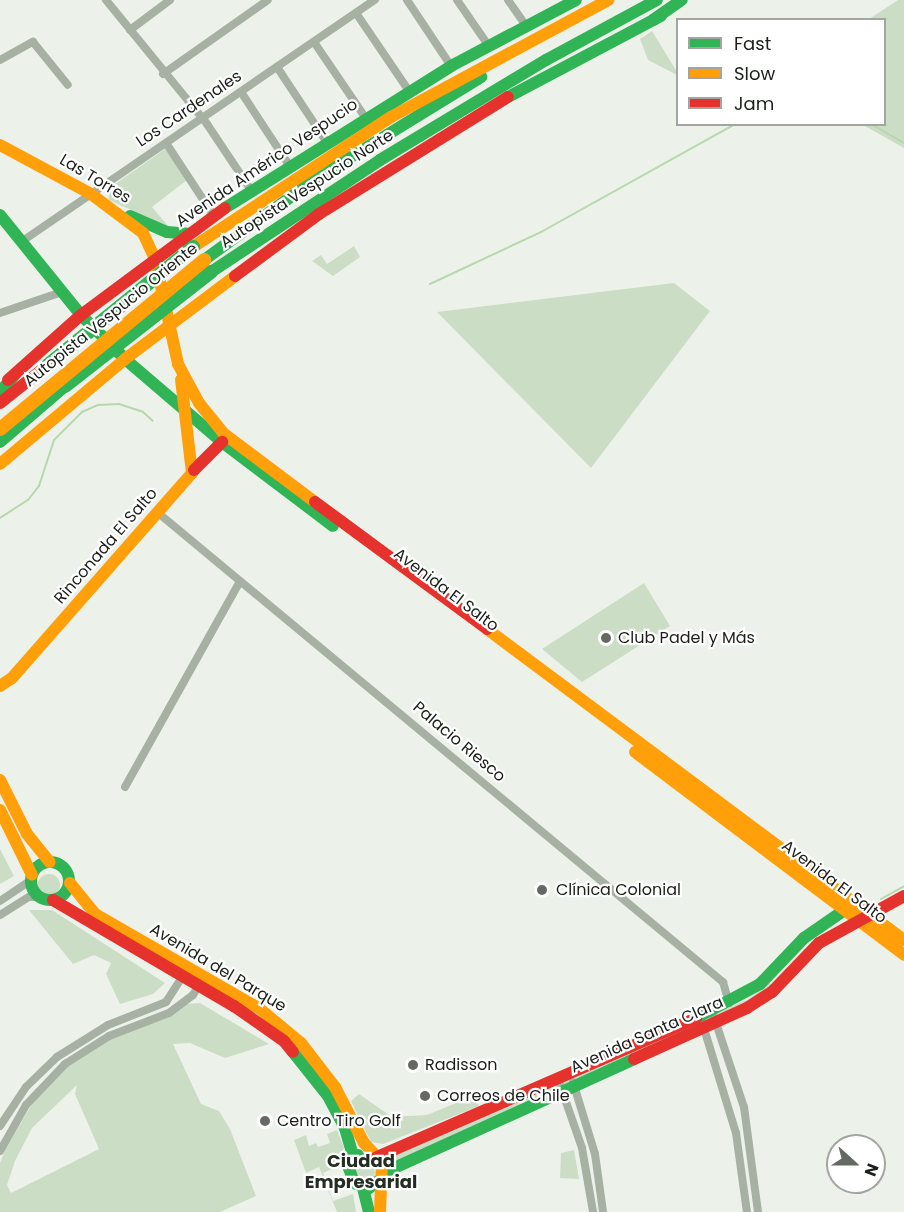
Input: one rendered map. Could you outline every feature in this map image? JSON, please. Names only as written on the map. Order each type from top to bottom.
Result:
[{"type":"main road","name":"Autopista Vespucio Norte","points":[[0,404],[191,241],[391,117],[608,0]]},
{"type":"main road","name":"Autopista Vespucio Norte","points":[[0,442],[208,266],[546,60],[657,0]]},
{"type":"main road","points":[[653,20],[682,0]]},
{"type":"main road","points":[[0,464],[125,360],[226,281],[383,172],[518,91],[691,0]]},
{"type":"main road","name":"Avenida Américo Vespucio","points":[[0,389],[81,315],[155,259],[191,241],[214,216],[251,190],[365,117],[567,2]]},
{"type":"main road","name":"Autopista Vespucio Oriente","points":[[0,429],[317,178],[578,16]]},
{"type":"main road","name":"Las Torres","points":[[0,145],[123,214],[143,233],[155,259]]},
{"type":"main road","points":[[123,214],[191,241],[182,251],[188,273],[203,283],[226,281]]},
{"type":"main road","name":"Avenida El Salto","points":[[0,215],[81,315],[125,360],[222,442],[849,907]]},
{"type":"main road","name":"Avenida El Salto","points":[[155,259],[178,364],[207,415],[238,445],[849,907],[904,955]]},
{"type":"main road","points":[[139,272],[150,272],[160,285]]},
{"type":"main road","points":[[48,345],[65,348],[79,359],[86,375],[85,393]]},
{"type":"main road","points":[[178,364],[194,470]]},
{"type":"main road","name":"Rinconada El Salto","points":[[0,686],[12,678],[194,470],[222,442]]},
{"type":"main road","points":[[0,780],[27,834],[50,862],[64,868],[70,883],[64,895],[53,900],[39,897],[0,810]]},
{"type":"main road","points":[[32,878],[38,866],[50,862]]},
{"type":"main road","name":"Avenida del Parque","points":[[70,883],[96,914],[201,981],[266,1014],[301,1043],[335,1087],[376,1156]]},
{"type":"main road","name":"Avenida Santa Clara","points":[[376,1156],[566,1082],[708,1020],[764,999],[812,949],[904,896]]},
{"type":"main road","name":"Avenida del Parque","points":[[53,900],[186,972]]},
{"type":"main road","name":"Avenida Santa Clara","points":[[708,1020],[729,1003],[760,984],[804,938],[849,907]]},
{"type":"main road","name":"Avenida El Salto","points":[[864,919],[904,940]]},
{"type":"main road","name":"Avenida del Parque","points":[[201,981],[268,1029],[298,1057],[335,1108],[354,1159]]},
{"type":"main road","name":"Avenida Santa Clara","points":[[383,1175],[566,1082]]},
{"type":"main road","points":[[369,1212],[363,1188],[351,1178],[349,1168],[354,1159],[363,1154],[376,1156],[383,1175],[377,1194],[380,1212]]},
{"type":"main road","points":[[363,1188],[374,1186],[383,1175]]},
{"type":"street","points":[[106,0],[200,120],[207,124],[251,190]]},
{"type":"street","points":[[130,30],[170,0]]},
{"type":"street","points":[[164,74],[268,0]]},
{"type":"street","name":"Los Cardenales","points":[[21,242],[375,0]]},
{"type":"street","points":[[407,0],[451,66]]},
{"type":"street","points":[[457,0],[488,45]]},
{"type":"street","points":[[508,0],[525,24]]},
{"type":"street","points":[[356,13],[409,91]]},
{"type":"street","points":[[0,60],[33,42],[68,85]]},
{"type":"street","points":[[314,42],[365,117]]},
{"type":"street","points":[[277,67],[326,141]]},
{"type":"street","points":[[241,92],[290,165]]},
{"type":"street","points":[[166,143],[214,216]]},
{"type":"street","points":[[0,313],[62,292]]},
{"type":"street","name":"Palacio Riesco","points":[[157,512],[723,982],[729,1003]]},
{"type":"street","points":[[125,788],[240,581]]},
{"type":"street","points":[[0,901],[32,878]]},
{"type":"street","points":[[0,915],[29,897],[39,897]]},
{"type":"street","points":[[0,1126],[26,1087],[52,1061],[69,1047],[108,1025],[160,1005],[176,991],[186,972]]},
{"type":"street","points":[[0,1151],[26,1105],[58,1070],[75,1056],[109,1036],[165,1016],[193,996],[201,981]]},
{"type":"street","points":[[708,1020],[749,1135],[758,1212]]},
{"type":"street","points":[[708,1020],[738,1138],[747,1212]]},
{"type":"street","points":[[69,1047],[68,1055],[75,1056]]},
{"type":"street","points":[[52,1061],[59,1063],[58,1070]]},
{"type":"street","points":[[566,1082],[582,1148],[593,1212]]},
{"type":"street","points":[[566,1082],[595,1154],[603,1212]]},
{"type":"street","points":[[738,1138],[745,1139],[749,1135]]},
{"type":"street","points":[[740,1149],[752,1147]]},
{"type":"green space","points":[[898,0],[904,0],[904,148],[865,126],[886,126],[886,18],[871,18]]},
{"type":"green space","points":[[652,31],[676,70],[676,74],[648,60],[640,39]]},
{"type":"green space","points":[[165,149],[187,180],[152,207],[169,227],[109,200],[108,189]]},
{"type":"green space","points":[[354,246],[360,257],[333,276],[312,261],[321,255],[327,264]]},
{"type":"green space","points":[[674,283],[710,311],[591,468],[437,312]]},
{"type":"green space","name":"Club Padel y Más","points":[[644,583],[670,626],[582,682],[542,649]]},
{"type":"green space","points":[[0,849],[14,876],[0,884]]},
{"type":"green space","points":[[49,874],[59,881],[60,885],[53,895],[49,896],[39,889],[38,885],[45,875]]},
{"type":"green space","points":[[29,910],[52,910],[165,983],[153,994],[120,1004],[106,974],[111,963],[94,955],[73,964]]},
{"type":"green space","points":[[769,981],[772,987],[760,996],[393,1162],[391,1156],[751,998]]},
{"type":"green space","points":[[200,1003],[269,1044],[225,1058],[190,1043],[173,1044],[201,1104],[219,1111],[230,1129],[256,1196],[220,1212],[0,1212],[0,1163],[33,1102],[64,1069],[98,1044],[186,1004]],"holes":[[[77,1085],[75,1094],[99,1149],[11,1193],[7,1185],[15,1161],[32,1128]]]},
{"type":"green space","points":[[359,1094],[392,1117],[427,1115],[473,1096],[479,1106],[383,1144],[371,1142],[351,1101]]},
{"type":"green space","points":[[337,1130],[344,1148],[336,1167],[323,1173],[333,1201],[353,1194],[356,1212],[337,1212],[319,1167],[306,1173],[294,1140],[306,1135],[309,1146],[316,1143],[318,1147],[330,1143],[327,1134]]},
{"type":"green space","points":[[574,1150],[579,1179],[560,1178],[561,1153]]},
{"type":"green space","points":[[365,1163],[372,1166],[375,1173],[372,1180],[365,1183],[358,1180],[355,1173],[358,1166]]},
{"type":"waterway","points":[[430,284],[541,232],[731,126]]},
{"type":"waterway","points":[[874,126],[904,143]]},
{"type":"waterway","points":[[0,518],[28,500],[39,486],[54,440],[82,412],[98,405],[119,404],[143,412],[153,421]]},
{"type":"waterway","points":[[881,899],[904,886]]},
{"type":"traffic: fast","points":[[225,208],[451,66],[576,0]]},
{"type":"traffic: fast","points":[[211,272],[380,160],[546,60],[657,0]]},
{"type":"traffic: fast","points":[[653,20],[682,0]]},
{"type":"traffic: fast","points":[[508,97],[661,16]]},
{"type":"traffic: fast","points":[[204,260],[317,178],[481,77]]},
{"type":"traffic: fast","points":[[0,215],[81,315],[125,359],[222,442],[333,526]]},
{"type":"traffic: fast","points":[[130,216],[167,232],[188,234]]},
{"type":"traffic: fast","points":[[48,365],[193,247]]},
{"type":"traffic: fast","points":[[65,386],[211,272]]},
{"type":"traffic: fast","points":[[0,392],[15,375]]},
{"type":"traffic: fast","points":[[0,442],[65,386]]},
{"type":"traffic: fast","points":[[50,862],[64,867],[69,881],[64,895],[50,900],[36,895],[31,881],[36,867],[50,862]]},
{"type":"traffic: fast","points":[[696,1018],[760,984],[804,938],[849,907]]},
{"type":"traffic: fast","points":[[293,1052],[328,1096],[345,1128],[354,1159]]},
{"type":"traffic: fast","points":[[383,1173],[634,1059]]},
{"type":"traffic: fast","points":[[358,1155],[349,1168],[354,1183],[369,1188],[381,1179]]},
{"type":"traffic: fast","points":[[363,1188],[369,1212]]},
{"type":"traffic: slow","points":[[193,247],[391,117],[608,0]]},
{"type":"traffic: slow","points":[[0,145],[91,194],[143,233],[155,259],[178,364],[199,403],[223,433],[315,502]]},
{"type":"traffic: slow","points":[[0,429],[204,260]]},
{"type":"traffic: slow","points":[[0,464],[125,359],[235,276]]},
{"type":"traffic: slow","points":[[0,686],[12,678],[192,473],[181,380]]},
{"type":"traffic: slow","points":[[487,629],[904,940]]},
{"type":"traffic: slow","points":[[635,752],[904,955]]},
{"type":"traffic: slow","points":[[0,780],[27,834],[50,862]]},
{"type":"traffic: slow","points":[[0,810],[32,875]]},
{"type":"traffic: slow","points":[[70,883],[95,914],[260,1009],[301,1043],[335,1087],[364,1143],[382,1162],[380,1212]]},
{"type":"traffic: jam","points":[[235,276],[319,214],[508,97]]},
{"type":"traffic: jam","points":[[8,380],[81,315],[225,208]]},
{"type":"traffic: jam","points":[[0,403],[48,365]]},
{"type":"traffic: jam","points":[[194,470],[222,442]]},
{"type":"traffic: jam","points":[[315,502],[487,629]]},
{"type":"traffic: jam","points":[[634,1059],[747,1008],[772,992],[819,943],[904,896]]},
{"type":"traffic: jam","points":[[53,900],[234,1006],[284,1041],[293,1052]]},
{"type":"traffic: jam","points":[[377,1157],[696,1018]]},
{"type":"place","name":"Club Padel y Más","points":[[606,638]]},
{"type":"place","name":"Clínica Colonial","points":[[542,890]]},
{"type":"place","name":"Radisson","points":[[413,1065]]},
{"type":"place","name":"Correos de Chile","points":[[425,1096]]},
{"type":"place","name":"Centro Tiro Golf","points":[[265,1121]]},
{"type":"district","name":"Ciudad Empresarial","points":[[361,1172]]}]
